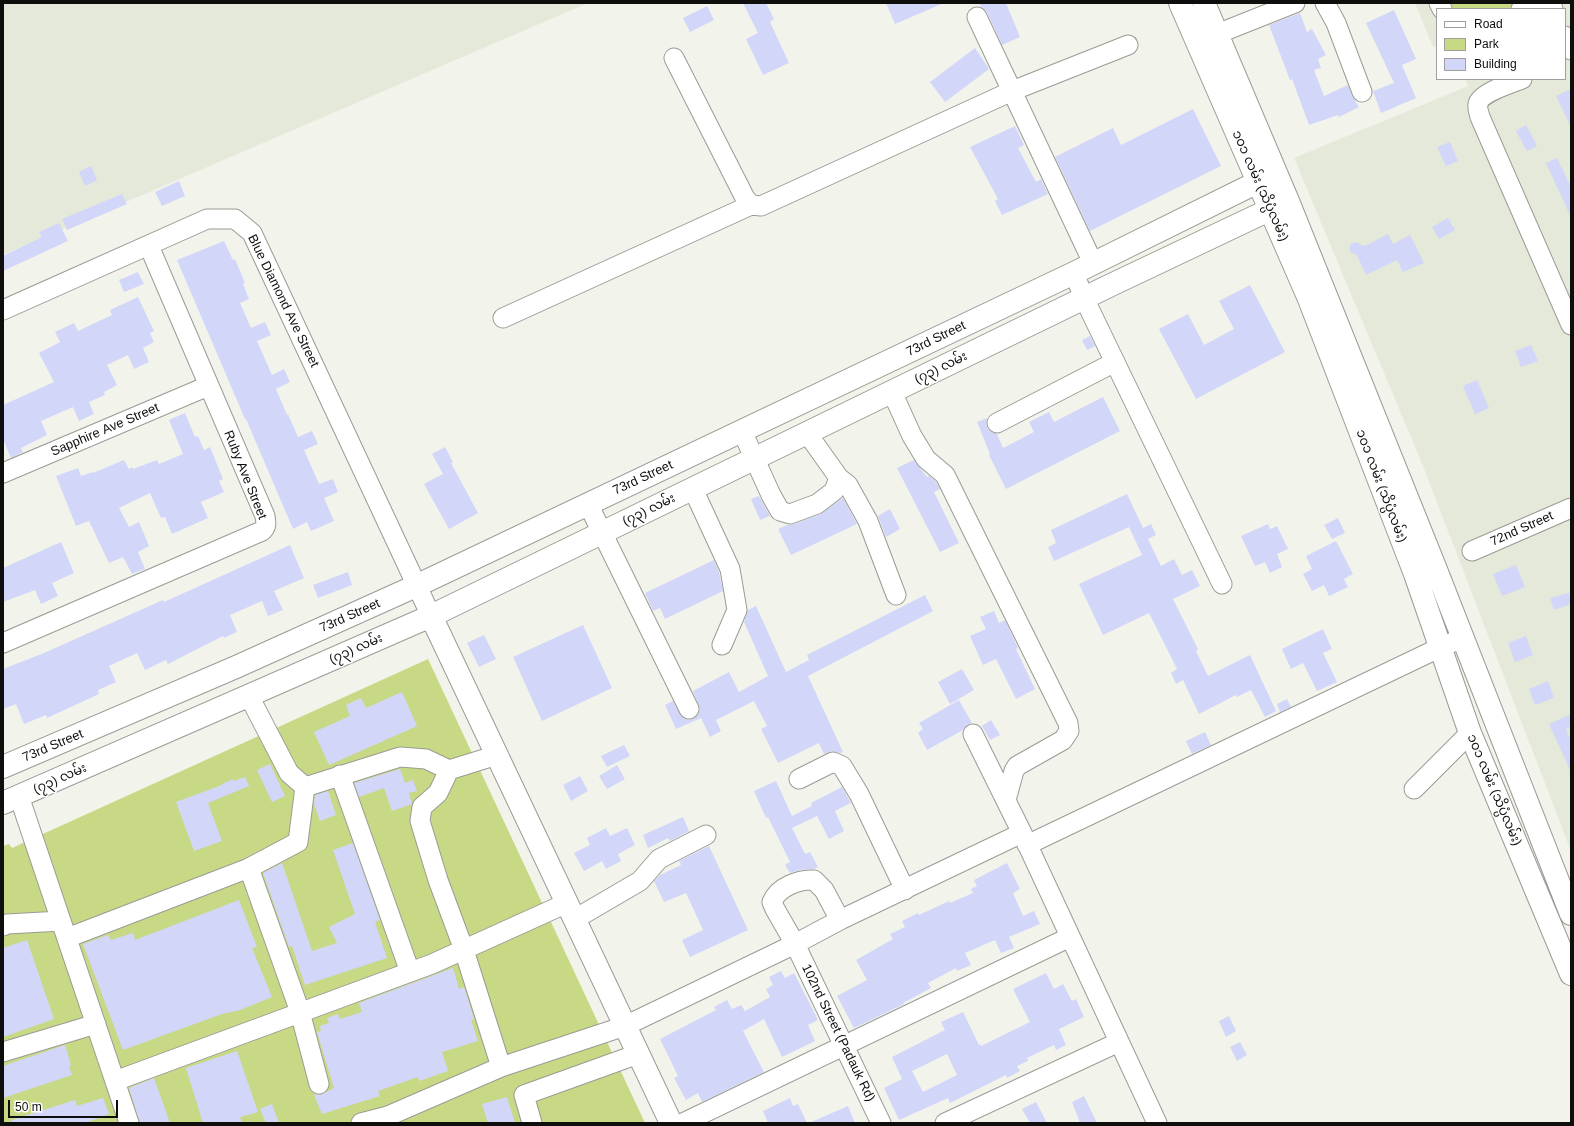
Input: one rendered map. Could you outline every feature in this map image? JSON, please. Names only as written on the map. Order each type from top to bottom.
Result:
[{"type":"main road","name":"၁၀၁ လမ်း (သိပ္ပံလမ်း)","points":[[1180,3],[1280,205],[1309,299],[1425,570],[1463,638],[1571,914]]},
{"type":"main road","name":"၁၀၁ လမ်း (သိပ္ပံလမ်း)","points":[[1204,3],[1217,34],[1267,177]]},
{"type":"main road","name":"73rd Street","points":[[3,767],[236,667],[418,585],[1074,273],[1267,177]]},
{"type":"main road","name":"(၇၃) လမ်း","points":[[11,800],[432,616],[1084,298],[1280,205]]},
{"type":"main road","name":"၁၀၁ လမ်း (သိပ္ပံလမ်း)","points":[[1425,570],[1441,647],[1470,733],[1571,974]]},
{"type":"main road","points":[[432,616],[671,1123]]},
{"type":"main road","points":[[236,667],[248,696]]},
{"type":"street","points":[[1217,34],[1295,3]]},
{"type":"street","points":[[1325,3],[1336,23],[1362,92]]},
{"type":"street","points":[[1523,8],[1535,3]]},
{"type":"street","points":[[977,17],[1093,263]]},
{"type":"street","points":[[1566,38],[1571,50]]},
{"type":"street","points":[[503,318],[751,205],[761,206],[1012,91],[1128,45]]},
{"type":"street","points":[[674,58],[745,198],[751,205]]},
{"type":"street","points":[[1520,80],[1480,99],[1478,105],[1480,117],[1571,325]]},
{"type":"street","name":"Blue Diamond Ave Street","points":[[3,310],[149,246],[207,218],[235,219],[252,233],[432,616]]},
{"type":"street","name":"Ruby Ave Street","points":[[3,644],[264,529],[266,521],[265,516],[149,246]]},
{"type":"street","points":[[1074,273],[1084,298],[1222,584]]},
{"type":"street","points":[[997,423],[1115,362]]},
{"type":"street","name":"Sapphire Ave Street","points":[[3,473],[208,386]]},
{"type":"street","points":[[892,392],[912,436],[926,459],[945,475],[1068,723],[1069,731],[1063,740],[1017,766],[1006,800]]},
{"type":"street","points":[[742,431],[771,495],[780,511],[790,514],[817,504],[834,491],[839,478]]},
{"type":"street","points":[[807,433],[839,478],[848,485],[868,521],[896,595]]},
{"type":"street","points":[[692,489],[730,569],[737,610],[722,645]]},
{"type":"street","points":[[588,504],[689,709]]},
{"type":"street","name":"72nd Street","points":[[1472,551],[1571,508]]},
{"type":"street","points":[[361,1123],[388,1116],[501,1067],[625,1026],[795,944],[840,920],[905,890],[1024,839],[1463,638]]},
{"type":"street","points":[[248,696],[289,773],[305,787]]},
{"type":"street","points":[[1414,789],[1470,733]]},
{"type":"street","points":[[973,734],[1006,800],[1157,1123]]},
{"type":"street","points":[[305,787],[400,757],[426,759],[450,770],[497,755]]},
{"type":"street","points":[[799,780],[833,762],[842,766],[859,794],[905,890]]},
{"type":"street","points":[[450,770],[438,793],[422,807],[420,821],[438,880],[464,950],[501,1067]]},
{"type":"street","points":[[340,775],[410,972]]},
{"type":"street","points":[[67,938],[249,868],[298,842],[305,787]]},
{"type":"street","points":[[11,800],[61,920],[129,1123]]},
{"type":"street","points":[[115,1080],[432,964],[464,950],[571,911],[640,881],[659,858],[706,835]]},
{"type":"street","points":[[1520,851],[1542,842]]},
{"type":"street","points":[[249,868],[300,1012],[319,1084]]},
{"type":"street","name":"102nd Street (Padauk Rd)","points":[[840,920],[824,890],[814,880],[803,879],[791,885],[775,894],[772,902],[795,944],[881,1123]]},
{"type":"street","points":[[3,926],[7,924],[61,920]]},
{"type":"street","points":[[683,1123],[1070,937]]},
{"type":"street","points":[[3,1052],[96,1024]]},
{"type":"street","points":[[945,1123],[1119,1042]]},
{"type":"street","points":[[532,1123],[524,1095],[638,1054]]},
{"type":"shaded area","points":[[3,3],[588,3],[3,255]]},
{"type":"shaded area","points":[[1415,3],[1571,3],[1571,851],[1423,466],[1294,158],[1468,86],[1465,80],[1566,80],[1566,8],[1436,8],[1436,46],[1433,47]]},
{"type":"green space","points":[[1446,3],[1521,3],[1509,8],[1448,8]]},
{"type":"green space","points":[[428,659],[645,1123],[3,1123],[3,846],[9,844],[12,848]]},
{"type":"building","points":[[743,3],[766,3],[774,19],[770,22],[789,63],[763,75],[746,39],[758,33]]},
{"type":"building","points":[[886,3],[944,3],[895,24]]},
{"type":"building","points":[[979,3],[1006,3],[1020,37],[1002,45],[987,12]]},
{"type":"building","points":[[707,6],[714,20],[690,32],[683,18]]},
{"type":"building","points":[[1394,10],[1416,59],[1402,65],[1416,98],[1381,113],[1373,91],[1394,83],[1366,23]]},
{"type":"building","points":[[1300,13],[1307,32],[1312,29],[1326,55],[1318,59],[1321,68],[1314,70],[1324,96],[1348,85],[1352,96],[1359,107],[1339,117],[1338,115],[1309,125],[1292,79],[1290,80],[1269,25]]},
{"type":"building","points":[[975,48],[989,69],[945,102],[930,82]]},
{"type":"building","points":[[1571,89],[1571,127],[1556,96]]},
{"type":"building","points":[[1193,109],[1221,166],[1090,231],[1055,157],[1113,128],[1121,145]]},
{"type":"building","points":[[1526,125],[1537,146],[1527,151],[1516,131]]},
{"type":"building","points":[[1015,126],[1024,145],[1018,148],[1036,182],[1041,179],[1048,194],[1002,215],[995,201],[998,199],[970,147]]},
{"type":"building","points":[[1450,142],[1458,161],[1446,166],[1437,147]]},
{"type":"building","points":[[1557,158],[1571,187],[1571,217],[1546,163]]},
{"type":"building","points":[[91,166],[97,180],[85,186],[79,172]]},
{"type":"building","points":[[179,181],[185,196],[162,206],[155,192]]},
{"type":"building","points":[[122,194],[127,204],[67,230],[62,219]]},
{"type":"building","points":[[1448,218],[1455,230],[1439,239],[1432,227]]},
{"type":"building","points":[[59,223],[68,241],[3,271],[3,256],[42,237],[39,232]]},
{"type":"building","points":[[1388,234],[1393,244],[1410,235],[1424,263],[1403,272],[1397,260],[1366,275],[1357,255],[1350,252],[1350,245],[1355,242],[1365,246]]},
{"type":"building","points":[[224,241],[233,260],[235,259],[245,283],[243,284],[249,299],[240,303],[251,328],[265,322],[271,335],[257,341],[272,375],[284,369],[290,382],[276,389],[287,415],[288,414],[298,437],[312,431],[318,444],[304,450],[319,484],[333,479],[338,492],[324,498],[334,521],[311,531],[307,522],[293,529],[177,260]]},
{"type":"building","points":[[138,272],[144,284],[124,292],[119,280]]},
{"type":"building","points":[[1250,285],[1285,352],[1196,399],[1159,329],[1188,314],[1204,345],[1234,329],[1219,301]]},
{"type":"building","points":[[138,297],[154,331],[150,333],[154,342],[143,348],[149,362],[134,369],[128,355],[107,365],[117,385],[104,392],[105,395],[89,402],[94,414],[79,421],[73,407],[41,421],[47,435],[21,448],[23,452],[11,458],[3,439],[3,405],[54,382],[39,353],[60,342],[55,332],[74,323],[78,331],[112,315],[110,310]]},
{"type":"building","points":[[1090,336],[1095,346],[1087,350],[1082,340]]},
{"type":"building","points":[[1531,345],[1538,361],[1521,367],[1515,351]]},
{"type":"building","points":[[1477,380],[1489,408],[1475,414],[1463,386]]},
{"type":"building","points":[[1103,397],[1120,431],[1006,489],[989,455],[990,454],[977,422],[987,418],[987,428],[991,432],[997,434],[1003,448],[1034,432],[1029,422],[1049,412],[1054,422]]},
{"type":"building","points":[[185,413],[195,437],[198,436],[204,450],[210,447],[223,479],[219,481],[224,492],[201,502],[208,518],[172,534],[165,517],[161,518],[150,493],[119,508],[129,527],[139,522],[149,546],[138,552],[145,569],[132,574],[123,557],[109,563],[89,521],[76,526],[56,476],[78,468],[81,476],[93,473],[124,460],[129,469],[132,467],[133,469],[157,460],[159,464],[183,454],[169,420]]},
{"type":"building","points":[[445,447],[453,462],[451,463],[478,513],[449,529],[424,484],[443,474],[432,454]]},
{"type":"building","points":[[914,460],[927,477],[929,476],[936,482],[940,489],[934,492],[959,543],[940,552],[897,468]]},
{"type":"building","points":[[1127,494],[1143,528],[1151,524],[1156,535],[1148,539],[1161,566],[1174,559],[1182,575],[1192,570],[1200,586],[1173,599],[1198,649],[1196,651],[1208,676],[1250,655],[1276,711],[1265,717],[1251,690],[1237,697],[1236,695],[1199,714],[1183,680],[1176,684],[1171,673],[1177,669],[1149,613],[1103,635],[1079,584],[1142,555],[1129,527],[1054,561],[1048,547],[1056,543],[1051,530]]},
{"type":"building","points":[[759,496],[770,516],[760,520],[751,499]]},
{"type":"building","points":[[843,498],[857,524],[791,555],[778,529],[821,514]]},
{"type":"building","points":[[890,509],[900,529],[886,537],[878,516]]},
{"type":"building","points":[[1338,518],[1345,533],[1332,539],[1324,525]]},
{"type":"building","points":[[1268,524],[1270,529],[1277,526],[1288,549],[1277,554],[1282,567],[1270,573],[1265,562],[1255,566],[1241,536]]},
{"type":"building","points":[[1336,541],[1353,574],[1344,579],[1348,587],[1329,596],[1324,585],[1312,591],[1303,574],[1312,569],[1306,556]]},
{"type":"building","points":[[61,542],[74,573],[52,583],[58,596],[41,604],[35,590],[3,602],[3,568]]},
{"type":"building","points":[[290,545],[304,578],[274,591],[283,610],[268,616],[262,601],[230,615],[237,632],[224,638],[223,636],[168,664],[166,660],[145,670],[137,653],[109,666],[116,682],[98,690],[99,694],[47,718],[46,715],[24,724],[16,704],[3,709],[3,669],[44,653],[163,600],[164,602]]},
{"type":"building","points":[[714,560],[719,572],[723,591],[665,619],[660,608],[653,611],[645,593]]},
{"type":"building","points":[[1516,565],[1525,587],[1502,596],[1493,574]]},
{"type":"building","points":[[348,572],[352,585],[318,598],[313,585]]},
{"type":"building","points":[[1569,593],[1571,604],[1554,610],[1550,598]]},
{"type":"building","points":[[925,595],[933,611],[808,676],[843,752],[840,753],[832,751],[824,754],[819,743],[778,763],[761,729],[767,726],[754,701],[716,720],[721,731],[710,737],[701,718],[676,729],[665,705],[673,701],[683,718],[688,720],[693,719],[698,715],[700,709],[693,691],[729,672],[739,692],[768,676],[744,622],[748,610],[756,606],[786,672],[809,660],[807,655]]},
{"type":"building","points":[[994,611],[999,623],[1005,620],[1018,648],[1016,649],[1035,689],[1016,699],[996,659],[983,665],[970,636],[986,629],[980,617]]},
{"type":"building","points":[[583,625],[612,688],[542,721],[513,657]]},
{"type":"building","points":[[1323,629],[1332,649],[1323,653],[1337,682],[1317,691],[1303,663],[1291,669],[1282,649]]},
{"type":"building","points":[[484,635],[496,659],[479,667],[467,643]]},
{"type":"building","points":[[1526,636],[1533,655],[1515,662],[1508,643]]},
{"type":"building","points":[[962,669],[974,690],[950,704],[938,682]]},
{"type":"building","points":[[1548,681],[1554,698],[1535,705],[1529,689]]},
{"type":"building","points":[[402,692],[417,726],[329,765],[314,732],[350,716],[346,705],[361,698],[366,708]]},
{"type":"building","points":[[1287,699],[1291,707],[1280,712],[1277,704]]},
{"type":"building","points":[[959,700],[972,723],[968,724],[963,730],[927,750],[918,733],[923,729],[919,723]]},
{"type":"building","points":[[1571,714],[1571,726],[1566,729],[1571,741],[1571,772],[1549,724]]},
{"type":"building","points":[[991,720],[1000,735],[990,740],[982,726]]},
{"type":"building","points":[[1205,732],[1211,745],[1192,754],[1186,741]]},
{"type":"building","points":[[624,745],[630,756],[607,767],[601,756]]},
{"type":"building","points":[[270,764],[285,796],[272,802],[257,770]]},
{"type":"building","points":[[617,765],[625,779],[607,789],[599,776]]},
{"type":"building","points":[[400,769],[405,783],[413,780],[417,791],[409,793],[412,804],[392,811],[384,788],[359,797],[354,783]]},
{"type":"building","points":[[580,776],[588,791],[571,801],[563,785]]},
{"type":"building","points":[[245,777],[249,786],[208,803],[222,841],[194,851],[176,802],[222,785],[233,779],[234,781]]},
{"type":"building","points":[[776,781],[792,816],[812,806],[811,803],[842,787],[851,803],[835,811],[844,831],[829,839],[817,816],[792,828],[805,854],[810,852],[818,867],[814,869],[800,870],[790,873],[785,865],[790,862],[768,817],[766,818],[754,791]]},
{"type":"building","points":[[328,791],[336,815],[320,821],[314,804],[315,795]]},
{"type":"building","points":[[683,817],[689,831],[670,841],[668,838],[648,848],[643,835]]},
{"type":"building","points":[[606,828],[610,836],[627,828],[635,845],[618,854],[621,861],[606,869],[602,861],[584,871],[574,853],[590,845],[587,838]]},
{"type":"building","points":[[353,843],[380,920],[375,922],[387,958],[305,985],[292,946],[289,947],[263,873],[282,863],[312,951],[337,943],[329,927],[355,914],[333,850]]},
{"type":"building","points":[[709,846],[748,930],[690,957],[682,940],[703,930],[686,893],[664,902],[654,881],[660,875],[681,865],[679,861]]},
{"type":"building","points":[[1007,863],[1020,889],[1013,893],[1023,916],[1034,911],[1040,924],[1009,937],[1014,948],[1001,953],[995,940],[965,953],[971,965],[957,971],[956,968],[928,983],[931,988],[903,1003],[904,1004],[854,1028],[837,996],[867,980],[856,960],[893,939],[890,934],[905,927],[902,921],[918,913],[919,915],[949,901],[950,903],[973,893],[971,889],[977,886],[974,880]]},
{"type":"building","points":[[239,900],[257,947],[252,948],[272,997],[240,1010],[222,1014],[123,1050],[83,944],[108,935],[111,940],[133,933],[135,940]]},
{"type":"building","points":[[27,940],[54,1019],[3,1037],[3,948]]},
{"type":"building","points":[[453,968],[459,989],[464,987],[474,1019],[471,1020],[478,1041],[442,1052],[448,1071],[419,1081],[418,1077],[378,1091],[380,1096],[322,1114],[314,1095],[322,1094],[334,1088],[317,1032],[321,1031],[320,1026],[329,1023],[327,1018],[338,1014],[340,1019],[362,1012],[359,1003]]},
{"type":"building","points":[[781,971],[785,978],[794,973],[818,1020],[808,1025],[815,1041],[782,1057],[764,1019],[743,1031],[764,1072],[702,1102],[698,1093],[686,1100],[674,1078],[678,1076],[660,1039],[716,1010],[714,1007],[727,1000],[732,1009],[741,1005],[745,1011],[770,997],[766,989],[773,985],[769,977]]},
{"type":"building","points":[[1046,973],[1054,989],[1063,984],[1072,1001],[1076,999],[1084,1017],[1059,1029],[1066,1045],[1056,1050],[1054,1045],[1027,1058],[1028,1061],[1017,1066],[1020,1071],[1007,1078],[1006,1075],[950,1103],[948,1098],[899,1120],[884,1088],[902,1079],[892,1057],[945,1030],[941,1022],[963,1012],[979,1045],[980,1044],[981,1046],[1030,1022],[1013,989]],"holes":[[[947,1054],[957,1075],[923,1092],[912,1071]]]},
{"type":"building","points":[[1229,1016],[1236,1031],[1226,1037],[1219,1021]]},
{"type":"building","points":[[1240,1042],[1247,1055],[1237,1061],[1230,1047]]},
{"type":"building","points":[[65,1045],[71,1065],[69,1066],[72,1075],[3,1098],[3,1066]]},
{"type":"building","points":[[237,1051],[258,1112],[240,1117],[242,1123],[203,1123],[186,1068]]},
{"type":"building","points":[[154,1078],[170,1123],[140,1123],[129,1088]]},
{"type":"building","points":[[1084,1096],[1097,1123],[1080,1123],[1072,1102]]},
{"type":"building","points":[[507,1097],[515,1123],[488,1123],[482,1104]]},
{"type":"building","points":[[103,1098],[109,1114],[85,1123],[12,1123],[12,1120],[75,1100],[77,1106]]},
{"type":"building","points":[[790,1098],[793,1106],[798,1104],[807,1123],[768,1123],[763,1111]]},
{"type":"building","points":[[1036,1102],[1047,1123],[1030,1123],[1022,1109]]},
{"type":"building","points":[[272,1104],[279,1123],[266,1123],[260,1109]]},
{"type":"building","points":[[848,1106],[855,1123],[809,1123]]}]
